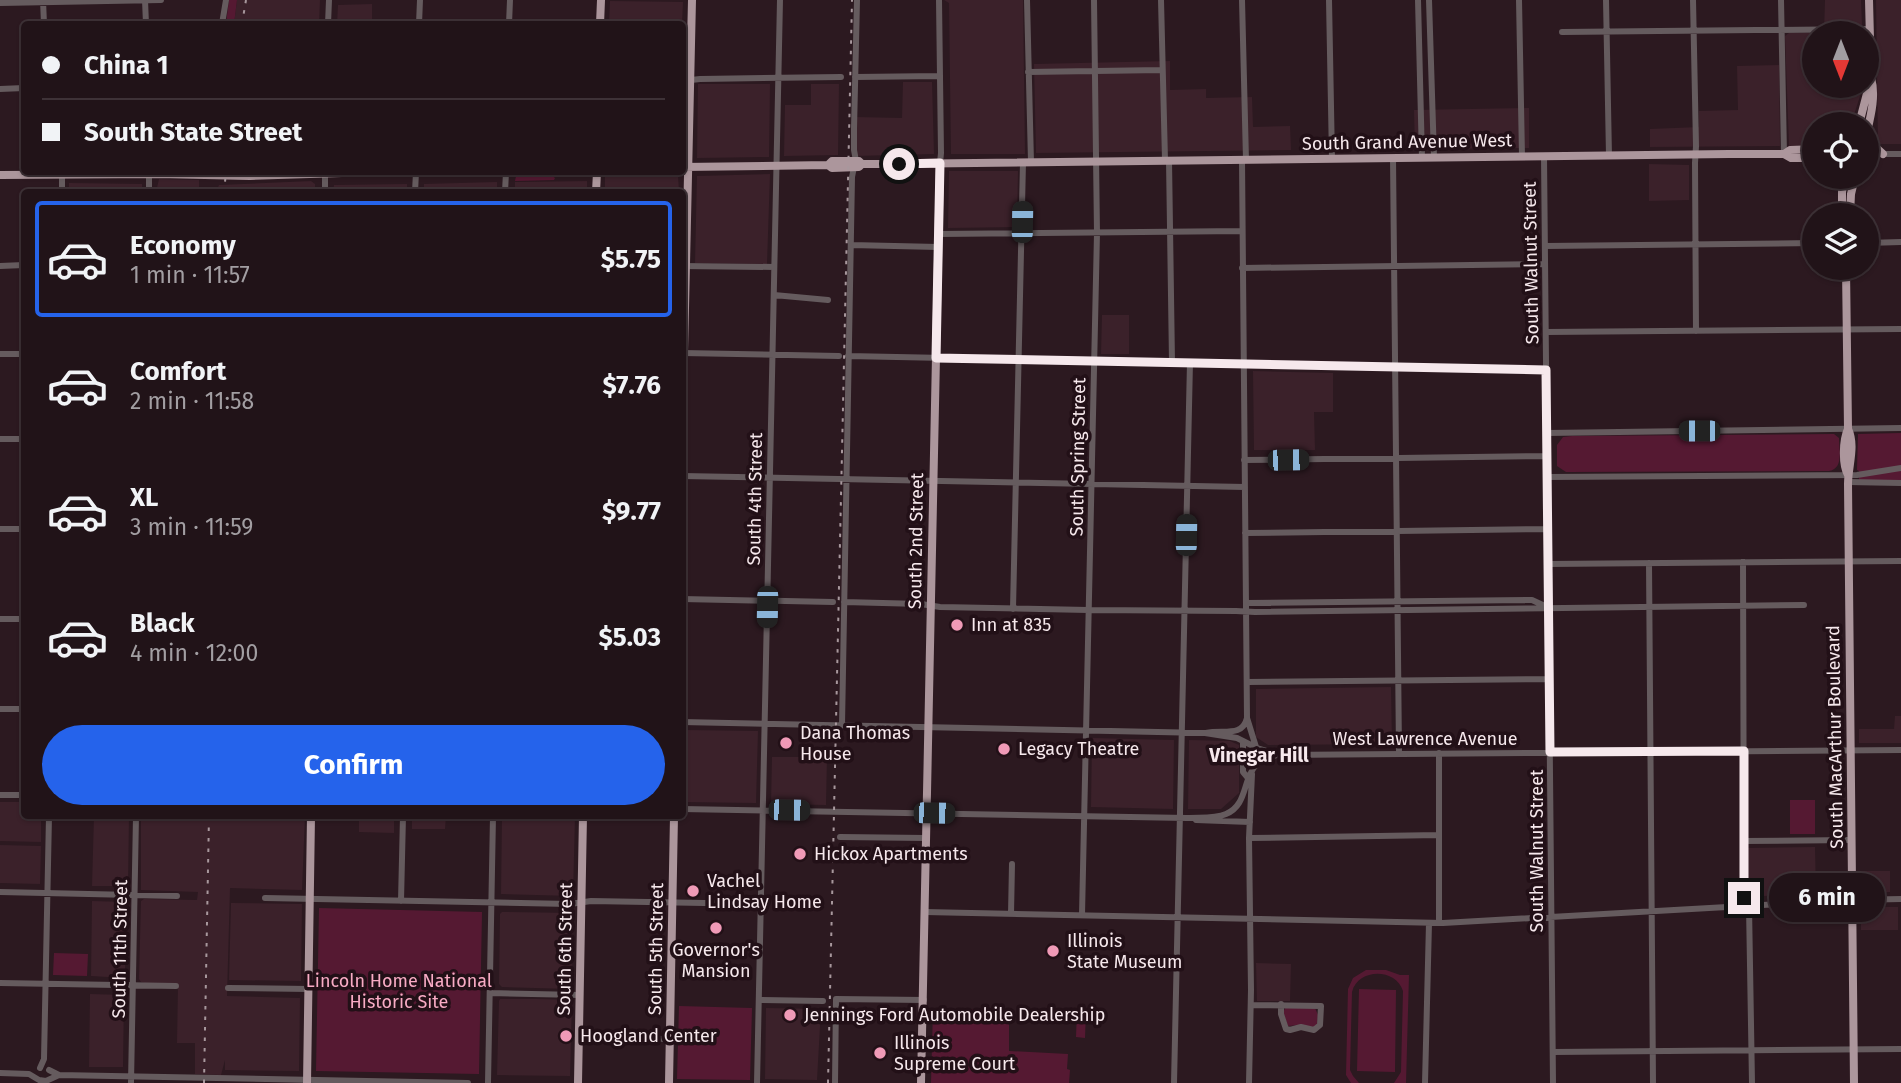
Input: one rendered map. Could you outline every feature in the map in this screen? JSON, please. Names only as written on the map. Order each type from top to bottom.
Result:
[{"type":"main road","points":[[600,0],[600,21]]},
{"type":"main road","points":[[686,81],[692,0]]},
{"type":"main road","points":[[1869,0],[1869,21]]},
{"type":"main road","name":"South Grand Avenue West","points":[[1784,154],[1790,150],[1802,150]]},
{"type":"main road","points":[[1879,150],[1883,154]]},
{"type":"main road","name":"South Grand Avenue West","points":[[686,167],[828,165],[832,161],[857,164],[1784,154],[1791,158],[1802,158]]},
{"type":"main road","name":"South 2nd Street","points":[[921,1083],[940,163]]},
{"type":"main road","points":[[0,175],[21,174]]},
{"type":"main road","points":[[210,175],[280,175]]},
{"type":"main road","name":"South MacArthur Boulevard","points":[[1846,280],[1848,429],[1845,436],[1845,470],[1848,479],[1854,1083]]},
{"type":"main road","points":[[307,1082],[311,819]]},
{"type":"main road","name":"South 6th Street","points":[[578,1083],[583,819]]},
{"type":"main road","name":"South 5th Street","points":[[668,1083],[674,819]]},
{"type":"street","points":[[145,0],[146,21]]},
{"type":"street","points":[[0,3],[161,0]]},
{"type":"street","points":[[222,21],[226,0]]},
{"type":"street","points":[[328,21],[329,0]]},
{"type":"street","points":[[419,0],[419,21]]},
{"type":"street","points":[[509,21],[510,0]]},
{"type":"street","name":"South 4th Street","points":[[757,1083],[780,0]]},
{"type":"street","points":[[842,725],[852,177],[857,164],[854,150],[856,0]]},
{"type":"street","name":"South 2nd Street","points":[[939,0],[940,163]]},
{"type":"street","points":[[1013,609],[1021,234],[1027,162],[1027,0]]},
{"type":"street","name":"South Spring Street","points":[[1082,915],[1097,233],[1094,0]]},
{"type":"street","points":[[1161,0],[1172,362]]},
{"type":"street","points":[[1242,0],[1247,682],[1248,718],[1256,747]]},
{"type":"street","points":[[1329,0],[1332,159]]},
{"type":"street","points":[[1418,0],[1422,158]]},
{"type":"street","points":[[1429,0],[1434,157]]},
{"type":"street","points":[[1519,0],[1522,156]]},
{"type":"street","points":[[1605,0],[1609,156]]},
{"type":"street","points":[[1693,0],[1696,331]]},
{"type":"street","points":[[1781,0],[1784,154]]},
{"type":"street","points":[[43,1],[44,21]]},
{"type":"street","points":[[1562,32],[1802,30]]},
{"type":"street","points":[[1028,72],[1162,69]]},
{"type":"street","points":[[855,77],[940,76]]},
{"type":"street","points":[[686,81],[841,77]]},
{"type":"street","points":[[0,89],[21,88]]},
{"type":"street","points":[[1879,154],[1901,154]]},
{"type":"street","name":"South Walnut Street","points":[[1544,156],[1553,1083]]},
{"type":"street","points":[[1392,158],[1399,753]]},
{"type":"street","points":[[62,175],[62,189]]},
{"type":"street","points":[[938,234],[1242,231]]},
{"type":"street","points":[[1879,243],[1901,242]]},
{"type":"street","points":[[1545,246],[1802,243]]},
{"type":"street","points":[[851,245],[938,247]]},
{"type":"street","points":[[1242,268],[1545,264]]},
{"type":"street","points":[[0,266],[21,265]]},
{"type":"street","points":[[686,266],[774,267]]},
{"type":"street","points":[[774,295],[828,300]]},
{"type":"street","points":[[1546,332],[1901,329]]},
{"type":"street","points":[[686,353],[839,356]]},
{"type":"street","points":[[0,354],[21,354]]},
{"type":"street","points":[[849,356],[1546,370]]},
{"type":"street","points":[[1174,1083],[1177,918],[1184,818],[1182,733],[1190,362]]},
{"type":"street","points":[[1547,433],[1901,428]]},
{"type":"street","points":[[0,439],[21,439]]},
{"type":"street","points":[[1244,460],[1547,456]]},
{"type":"street","points":[[1848,479],[1901,468]]},
{"type":"street","points":[[686,476],[1245,487]]},
{"type":"street","points":[[1547,477],[1848,479],[1901,483]]},
{"type":"street","points":[[0,529],[21,529]]},
{"type":"street","points":[[1245,533],[1548,529]]},
{"type":"street","points":[[1548,564],[1901,561]]},
{"type":"street","points":[[1743,562],[1743,841],[1752,1083]]},
{"type":"street","points":[[1649,563],[1653,1083]]},
{"type":"street","points":[[686,599],[833,602]]},
{"type":"street","points":[[1246,603],[1531,600],[1548,608]]},
{"type":"street","points":[[844,602],[1013,609],[1246,612],[1804,605]]},
{"type":"street","points":[[0,619],[21,619]]},
{"type":"street","points":[[1247,682],[1549,679]]},
{"type":"street","points":[[0,709],[21,709]]},
{"type":"street","name":"West Lawrence Avenue","points":[[1205,733],[1240,730],[1248,718]]},
{"type":"street","name":"West Lawrence Avenue","points":[[686,722],[1205,733],[1233,737],[1279,755],[1901,750]]},
{"type":"street","points":[[1243,741],[1243,772],[1252,777],[1249,1083]]},
{"type":"street","points":[[1439,753],[1439,923]]},
{"type":"street","points":[[686,809],[1184,818],[1222,816],[1233,810],[1243,797],[1250,775],[1262,760],[1279,755]]},
{"type":"street","points":[[0,795],[21,795]]},
{"type":"street","points":[[1184,818],[1250,822]]},
{"type":"street","points":[[44,1081],[36,1076],[44,1069],[49,819]]},
{"type":"street","name":"South 11th Street","points":[[131,1080],[136,819]]},
{"type":"street","points":[[401,901],[403,819]]},
{"type":"street","points":[[488,1083],[493,819]]},
{"type":"street","points":[[1250,838],[1439,835]]},
{"type":"street","points":[[840,837],[926,838]]},
{"type":"street","points":[[1743,841],[1852,840]]},
{"type":"street","points":[[1011,914],[1012,864]]},
{"type":"street","points":[[0,892],[177,896]]},
{"type":"street","points":[[265,898],[761,904]]},
{"type":"street","points":[[925,912],[1439,923],[1901,899]]},
{"type":"street","points":[[1425,1083],[1429,923]]},
{"type":"street","points":[[0,983],[176,986]]},
{"type":"street","points":[[228,988],[309,989]]},
{"type":"street","points":[[490,993],[580,995]]},
{"type":"street","points":[[835,1083],[836,999],[924,1000]]},
{"type":"street","points":[[759,1000],[823,1001]]},
{"type":"street","points":[[1251,1005],[1281,1004],[1321,1006],[1320,1025],[1311,1030],[1301,1027],[1286,1029],[1281,1004]]},
{"type":"street","points":[[579,1037],[670,1039]]},
{"type":"street","points":[[1553,1052],[1901,1049]]},
{"type":"street","points":[[44,1069],[51,1074],[44,1081]]},
{"type":"street","points":[[0,1073],[29,1074],[44,1069],[58,1075],[131,1080],[468,1083]]},
{"type":"street","points":[[29,1074],[44,1081],[58,1075]]},
{"type":"shaded area","points":[[237,0],[320,0],[319,21],[234,21]]},
{"type":"shaded area","points":[[944,0],[1023,0],[1025,154],[951,154],[949,3]]},
{"type":"shaded area","points":[[1825,0],[1861,0],[1862,21],[1824,21]]},
{"type":"shaded area","points":[[1876,0],[1901,0],[1901,144],[1879,144],[1880,21],[1876,21]]},
{"type":"shaded area","points":[[610,1],[683,2],[682,21],[609,21]]},
{"type":"shaded area","points":[[372,4],[372,21],[337,21],[338,5]]},
{"type":"shaded area","points":[[1789,33],[1802,33],[1802,98],[1859,98],[1855,112],[1802,112],[1802,146],[1789,146],[1785,36]]},
{"type":"shaded area","points":[[1170,61],[1170,90],[1206,89],[1206,98],[1252,97],[1253,127],[1290,126],[1291,150],[1036,153],[1034,64]]},
{"type":"shaded area","points":[[1779,65],[1780,146],[1650,147],[1650,129],[1699,127],[1699,111],[1738,110],[1737,66]]},
{"type":"shaded area","points":[[903,82],[932,82],[934,154],[854,156],[855,117],[902,118]]},
{"type":"shaded area","points":[[698,84],[770,84],[769,157],[697,158]]},
{"type":"shaded area","points":[[811,84],[839,84],[838,155],[784,156],[785,105],[811,105]]},
{"type":"shaded area","points":[[1529,108],[1529,148],[1415,149],[1414,110]]},
{"type":"shaded area","points":[[1649,164],[1689,165],[1689,200],[1649,201]]},
{"type":"shaded area","points":[[949,171],[1018,171],[1017,227],[948,228]]},
{"type":"shaded area","points":[[770,174],[767,264],[695,263],[697,176]]},
{"type":"shaded area","points":[[678,175],[679,189],[605,189],[605,176]]},
{"type":"shaded area","points":[[159,179],[199,180],[199,189],[157,189]]},
{"type":"shaded area","points":[[311,181],[315,184],[315,189],[217,189],[219,185]]},
{"type":"shaded area","points":[[587,181],[587,189],[515,189],[515,182]]},
{"type":"shaded area","points":[[497,182],[497,189],[424,189],[424,184]]},
{"type":"shaded area","points":[[69,183],[142,184],[142,189],[69,189]]},
{"type":"shaded area","points":[[407,184],[407,189],[333,189],[334,185]]},
{"type":"shaded area","points":[[1102,315],[1129,315],[1129,354],[1101,354]]},
{"type":"shaded area","points":[[1253,371],[1333,373],[1333,412],[1314,412],[1315,450],[1254,450]]},
{"type":"shaded area","points":[[1391,687],[1392,744],[1268,745],[1256,737],[1256,689]]},
{"type":"shaded area","points":[[1895,716],[1901,716],[1901,743],[1859,743],[1859,729],[1894,729]]},
{"type":"shaded area","points":[[686,730],[758,731],[756,803],[686,802]]},
{"type":"shaded area","points":[[1092,738],[1174,740],[1173,809],[1091,807]]},
{"type":"shaded area","points":[[1189,740],[1230,741],[1239,745],[1239,793],[1221,809],[1188,809]]},
{"type":"shaded area","points":[[772,757],[827,757],[826,805],[771,804]]},
{"type":"shaded area","points":[[0,802],[21,802],[21,819],[41,819],[41,842],[0,841]]},
{"type":"shaded area","points":[[94,819],[129,819],[128,886],[92,886]]},
{"type":"shaded area","points":[[141,819],[305,819],[302,890],[230,888],[227,996],[300,998],[299,1071],[225,1070],[225,1060],[221,1075],[195,1074],[195,1043],[177,1043],[178,984],[145,983],[139,979],[141,901],[197,900],[198,892],[141,890]]},
{"type":"shaded area","points":[[359,819],[394,819],[394,833],[359,832]]},
{"type":"shaded area","points":[[412,819],[446,819],[445,829],[412,829]]},
{"type":"shaded area","points":[[502,819],[575,819],[573,896],[501,894]]},
{"type":"shaded area","points":[[0,845],[41,846],[40,884],[0,883]]},
{"type":"shaded area","points":[[1815,847],[1816,893],[1748,897],[1748,848]]},
{"type":"shaded area","points":[[1861,871],[1890,871],[1890,892],[1861,893]]},
{"type":"shaded area","points":[[92,901],[126,902],[125,978],[91,976]]},
{"type":"shaded area","points":[[231,903],[302,904],[301,981],[229,980]]},
{"type":"shaded area","points":[[1844,906],[1844,921],[1803,922],[1803,908]]},
{"type":"shaded area","points":[[1861,907],[1898,907],[1898,930],[1861,930]]},
{"type":"shaded area","points":[[502,912],[573,913],[571,989],[502,987],[499,984]]},
{"type":"shaded area","points":[[1256,963],[1291,964],[1290,1001],[1257,1001]]},
{"type":"shaded area","points":[[90,994],[124,995],[123,1067],[89,1067]]},
{"type":"shaded area","points":[[500,999],[572,1000],[570,1076],[497,1075]]},
{"type":"shaded area","points":[[766,1008],[821,1009],[817,1080],[765,1079]]},
{"type":"green space","points":[[229,0],[237,0],[234,21],[226,21]]},
{"type":"green space","points":[[551,175],[555,178],[515,181],[516,176]]},
{"type":"green space","points":[[1901,433],[1901,480],[1859,480],[1858,434]]},
{"type":"green space","points":[[1834,434],[1839,438],[1840,458],[1837,466],[1829,471],[1566,472],[1557,466],[1557,445],[1563,437]]},
{"type":"green space","points":[[1790,800],[1815,800],[1815,834],[1790,834]]},
{"type":"green space","name":"Lincoln Home National Historic Site","points":[[319,908],[482,912],[479,1074],[316,1071]]},
{"type":"green space","points":[[54,953],[88,954],[87,976],[53,975]]},
{"type":"green space","points":[[1366,970],[1386,970],[1409,975],[1406,1083],[1394,1083],[1401,1072],[1403,991],[1399,983],[1385,975],[1362,978],[1352,992],[1350,1070],[1359,1083],[1351,1083],[1346,1075],[1348,989],[1353,978]]},
{"type":"green space","points":[[1359,989],[1396,990],[1395,1072],[1357,1071]]},
{"type":"green space","points":[[679,1006],[752,1008],[750,1080],[677,1079]]},
{"type":"green space","points":[[1286,1007],[1315,1008],[1318,1015],[1317,1025],[1288,1026],[1283,1012]]},
{"type":"green space","points":[[933,1009],[1009,1009],[1009,1051],[1068,1054],[1069,1083],[931,1083]]},
{"type":"green space","points":[[1077,1011],[1086,1011],[1085,1038],[1076,1037]]},
{"type":"railway","points":[[242,21],[246,0]]},
{"type":"railway","points":[[828,1083],[852,0]]},
{"type":"railway","points":[[224,189],[226,175]]},
{"type":"railway","points":[[204,1083],[209,819]]},
{"type":"place","name":"Inn at 835","points":[[957,625]]},
{"type":"place","name":"Dana Thomas House","points":[[786,743]]},
{"type":"place","name":"Legacy Theatre","points":[[1004,749]]},
{"type":"place","name":"Hickox Apartments","points":[[800,854]]},
{"type":"place","name":"Vachel Lindsay Home","points":[[693,891]]},
{"type":"place","name":"Governor's Mansion","points":[[716,928]]},
{"type":"place","name":"Illinois State Museum","points":[[1053,951]]},
{"type":"place","name":"Jennings Ford Automobile Dealership","points":[[790,1015]]},
{"type":"place","name":"Hoogland Center","points":[[566,1036]]},
{"type":"place","name":"Illinois Supreme Court","points":[[880,1053]]},
{"type":"district","name":"Vinegar Hill","points":[[1259,755]]},
{"type":"route","points":[[899,164],[940,163],[936,358],[1546,370],[1550,752],[1744,751],[1744,898]]}]
